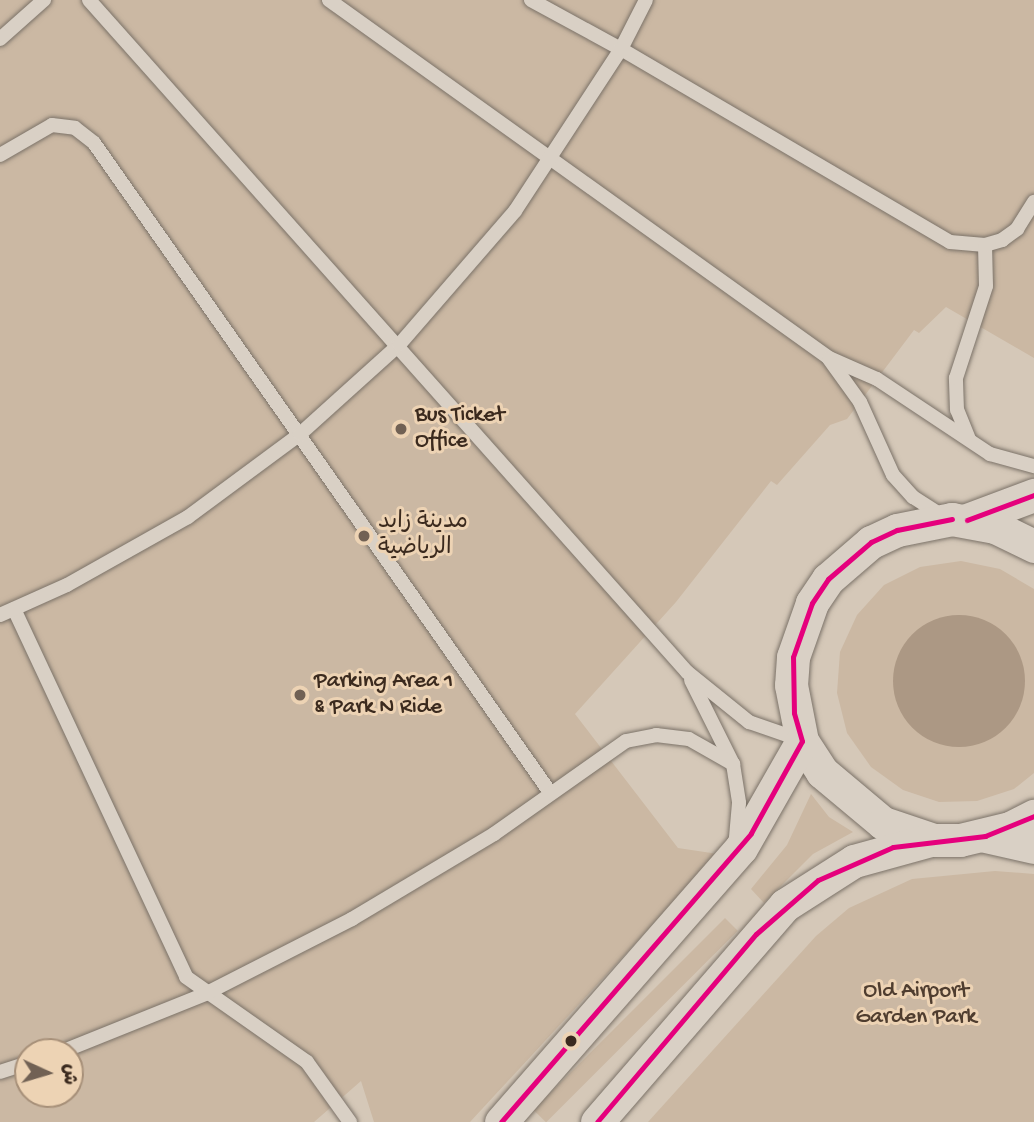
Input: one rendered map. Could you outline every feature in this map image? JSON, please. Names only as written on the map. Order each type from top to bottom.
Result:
[{"type":"street","points":[[934,840],[860,809],[821,772],[802,740],[794,713],[793,657],[818,595],[871,542],[897,530],[960,520],[1034,495]]},
{"type":"street","points":[[960,520],[1034,546]]},
{"type":"street","points":[[501,1122],[729,861],[802,740]]},
{"type":"street","points":[[985,836],[1034,816]]},
{"type":"street","points":[[603,1118],[785,905],[854,861],[934,840],[985,836],[1034,847]]},
{"type":"lane","points":[[0,39],[44,0]]},
{"type":"lane","points":[[89,0],[399,345],[687,672],[749,722],[802,740]]},
{"type":"lane","points":[[329,0],[554,157],[829,358],[877,379],[990,454],[1034,466]]},
{"type":"lane","points":[[531,0],[621,49],[950,242],[985,245],[1017,229],[1034,202]]},
{"type":"lane","points":[[0,615],[188,517],[300,435],[399,345],[484,251],[554,157],[621,49],[646,0]]},
{"type":"lane","points":[[0,155],[52,125],[86,134],[549,792]]},
{"type":"lane","points":[[970,440],[957,410],[956,378],[986,286],[985,245]]},
{"type":"lane","points":[[829,358],[860,402],[893,475],[919,502],[960,520]]},
{"type":"lane","points":[[15,609],[181,970],[205,994],[307,1062],[350,1122]]},
{"type":"lane","points":[[687,672],[733,764],[738,823],[729,861]]},
{"type":"lane","points":[[84,1043],[205,994],[426,877],[603,752],[640,737],[690,739],[733,764]]},
{"type":"green space","name":"مدينة زايد الرياضية","points":[[0,0],[1034,0],[1034,358],[946,307],[919,333],[914,330],[847,419],[830,425],[777,485],[771,481],[676,602],[575,714],[678,848],[718,854],[470,1122],[374,1122],[361,1081],[314,1122],[0,1122]]},
{"type":"green space","points":[[961,561],[1000,569],[1034,589],[1034,773],[1014,789],[977,801],[939,802],[903,790],[871,767],[847,733],[837,693],[840,652],[857,615],[884,585],[920,567]]},
{"type":"green space","points":[[811,794],[829,817],[853,832],[813,854],[764,903],[751,889],[787,845]]},
{"type":"green space","name":"Old Airport Garden Park","points":[[995,871],[1034,874],[1034,1122],[648,1122],[816,936],[849,908],[912,879]]},
{"type":"green space","points":[[725,918],[738,931],[546,1122],[533,1110]]},
{"type":"shaded area","points":[[959,615],[984,620],[1006,634],[1020,656],[1025,681],[1020,706],[1006,728],[984,742],[959,747],[934,742],[912,728],[898,706],[893,681],[898,656],[912,634],[934,620]]},
{"type":"transit line","points":[[967,520],[1034,495]]},
{"type":"transit line","points":[[501,1122],[751,833],[802,741],[794,713],[793,657],[812,603],[828,579],[871,542],[897,530],[952,519]]},
{"type":"transit line","points":[[597,1122],[756,934],[818,880],[893,847],[985,836],[1034,816]]},
{"type":"place","name":"Bus Ticket Office","points":[[401,429]]},
{"type":"place","name":"مدينة زايد الرياضية","points":[[364,536]]},
{"type":"place","name":"Parking Area 1 & Park N Ride","points":[[300,695]]}]
